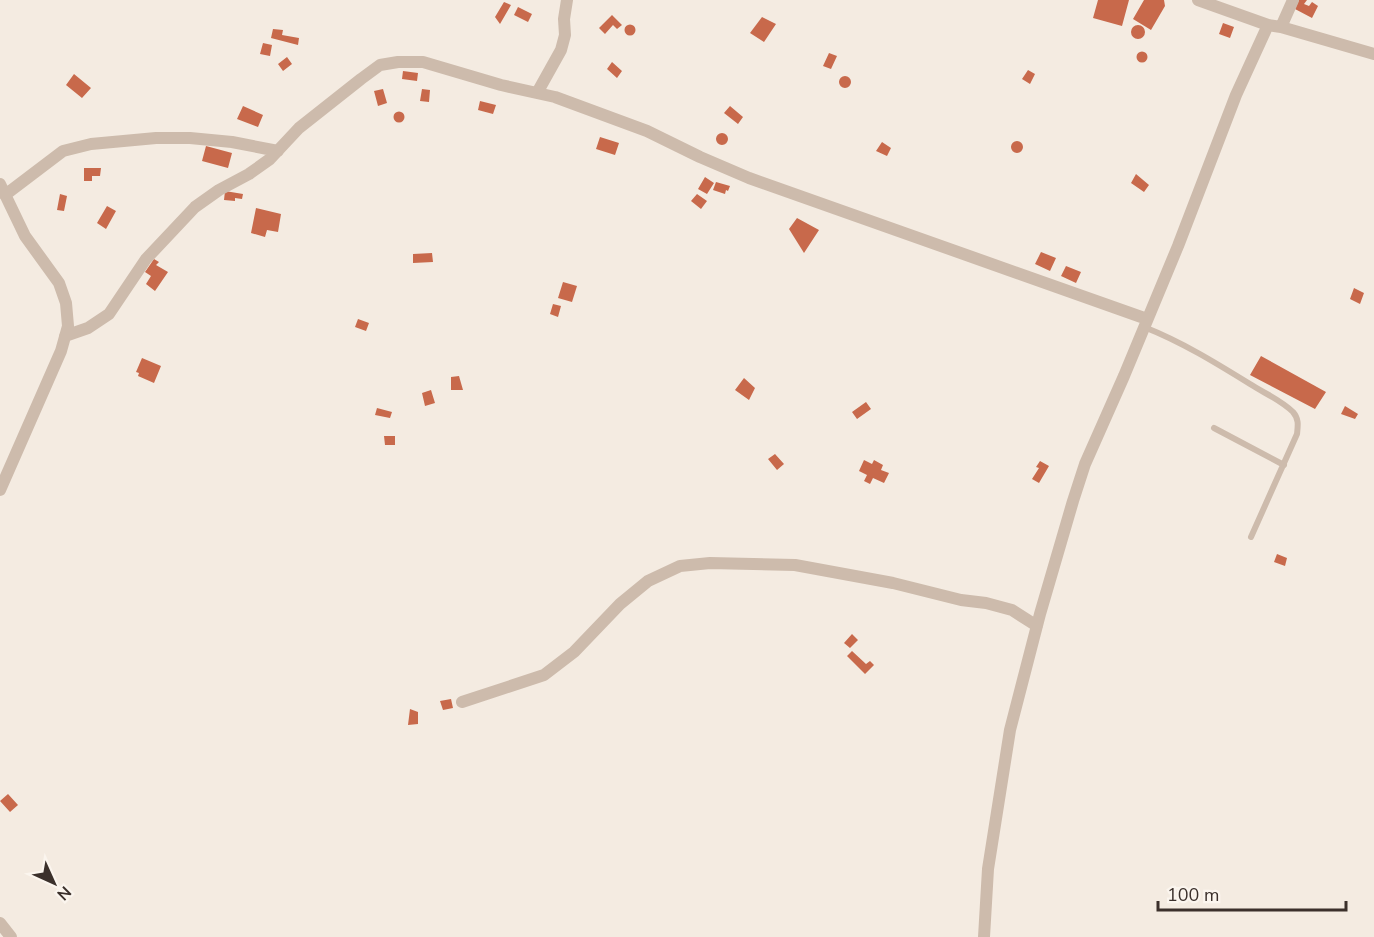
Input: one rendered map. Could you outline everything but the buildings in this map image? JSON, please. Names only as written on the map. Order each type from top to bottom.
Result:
[{"type":"street","points":[[537,93],[561,50],[565,35],[564,19],[567,0]]},
{"type":"street","points":[[1198,0],[1268,25],[1374,54]]},
{"type":"street","points":[[1281,27],[1293,0]]},
{"type":"street","points":[[984,937],[988,869],[1010,730],[1037,626],[1085,464],[1178,246],[1236,96],[1268,25]]},
{"type":"street","points":[[65,336],[88,328],[109,314],[146,259],[195,207],[219,190],[249,174],[278,151],[299,129],[380,65],[398,62],[423,62],[501,85],[555,97],[647,131],[749,178],[1145,322]]},
{"type":"street","points":[[0,490],[61,351],[68,326],[66,303],[58,284],[26,236],[3,189],[63,151],[91,144],[156,138],[190,138],[232,142],[278,151]]},
{"type":"street","points":[[462,702],[544,675],[574,652],[620,604],[648,581],[680,566],[710,563],[795,565],[893,583],[961,600],[986,603],[1012,610],[1037,626]]},
{"type":"street","points":[[0,923],[11,937]]},
{"type":"lane","points":[[1145,322],[1162,334],[1214,361],[1292,412],[1298,421],[1297,434],[1251,537]]},
{"type":"lane","points":[[1214,428],[1284,465]]}]
